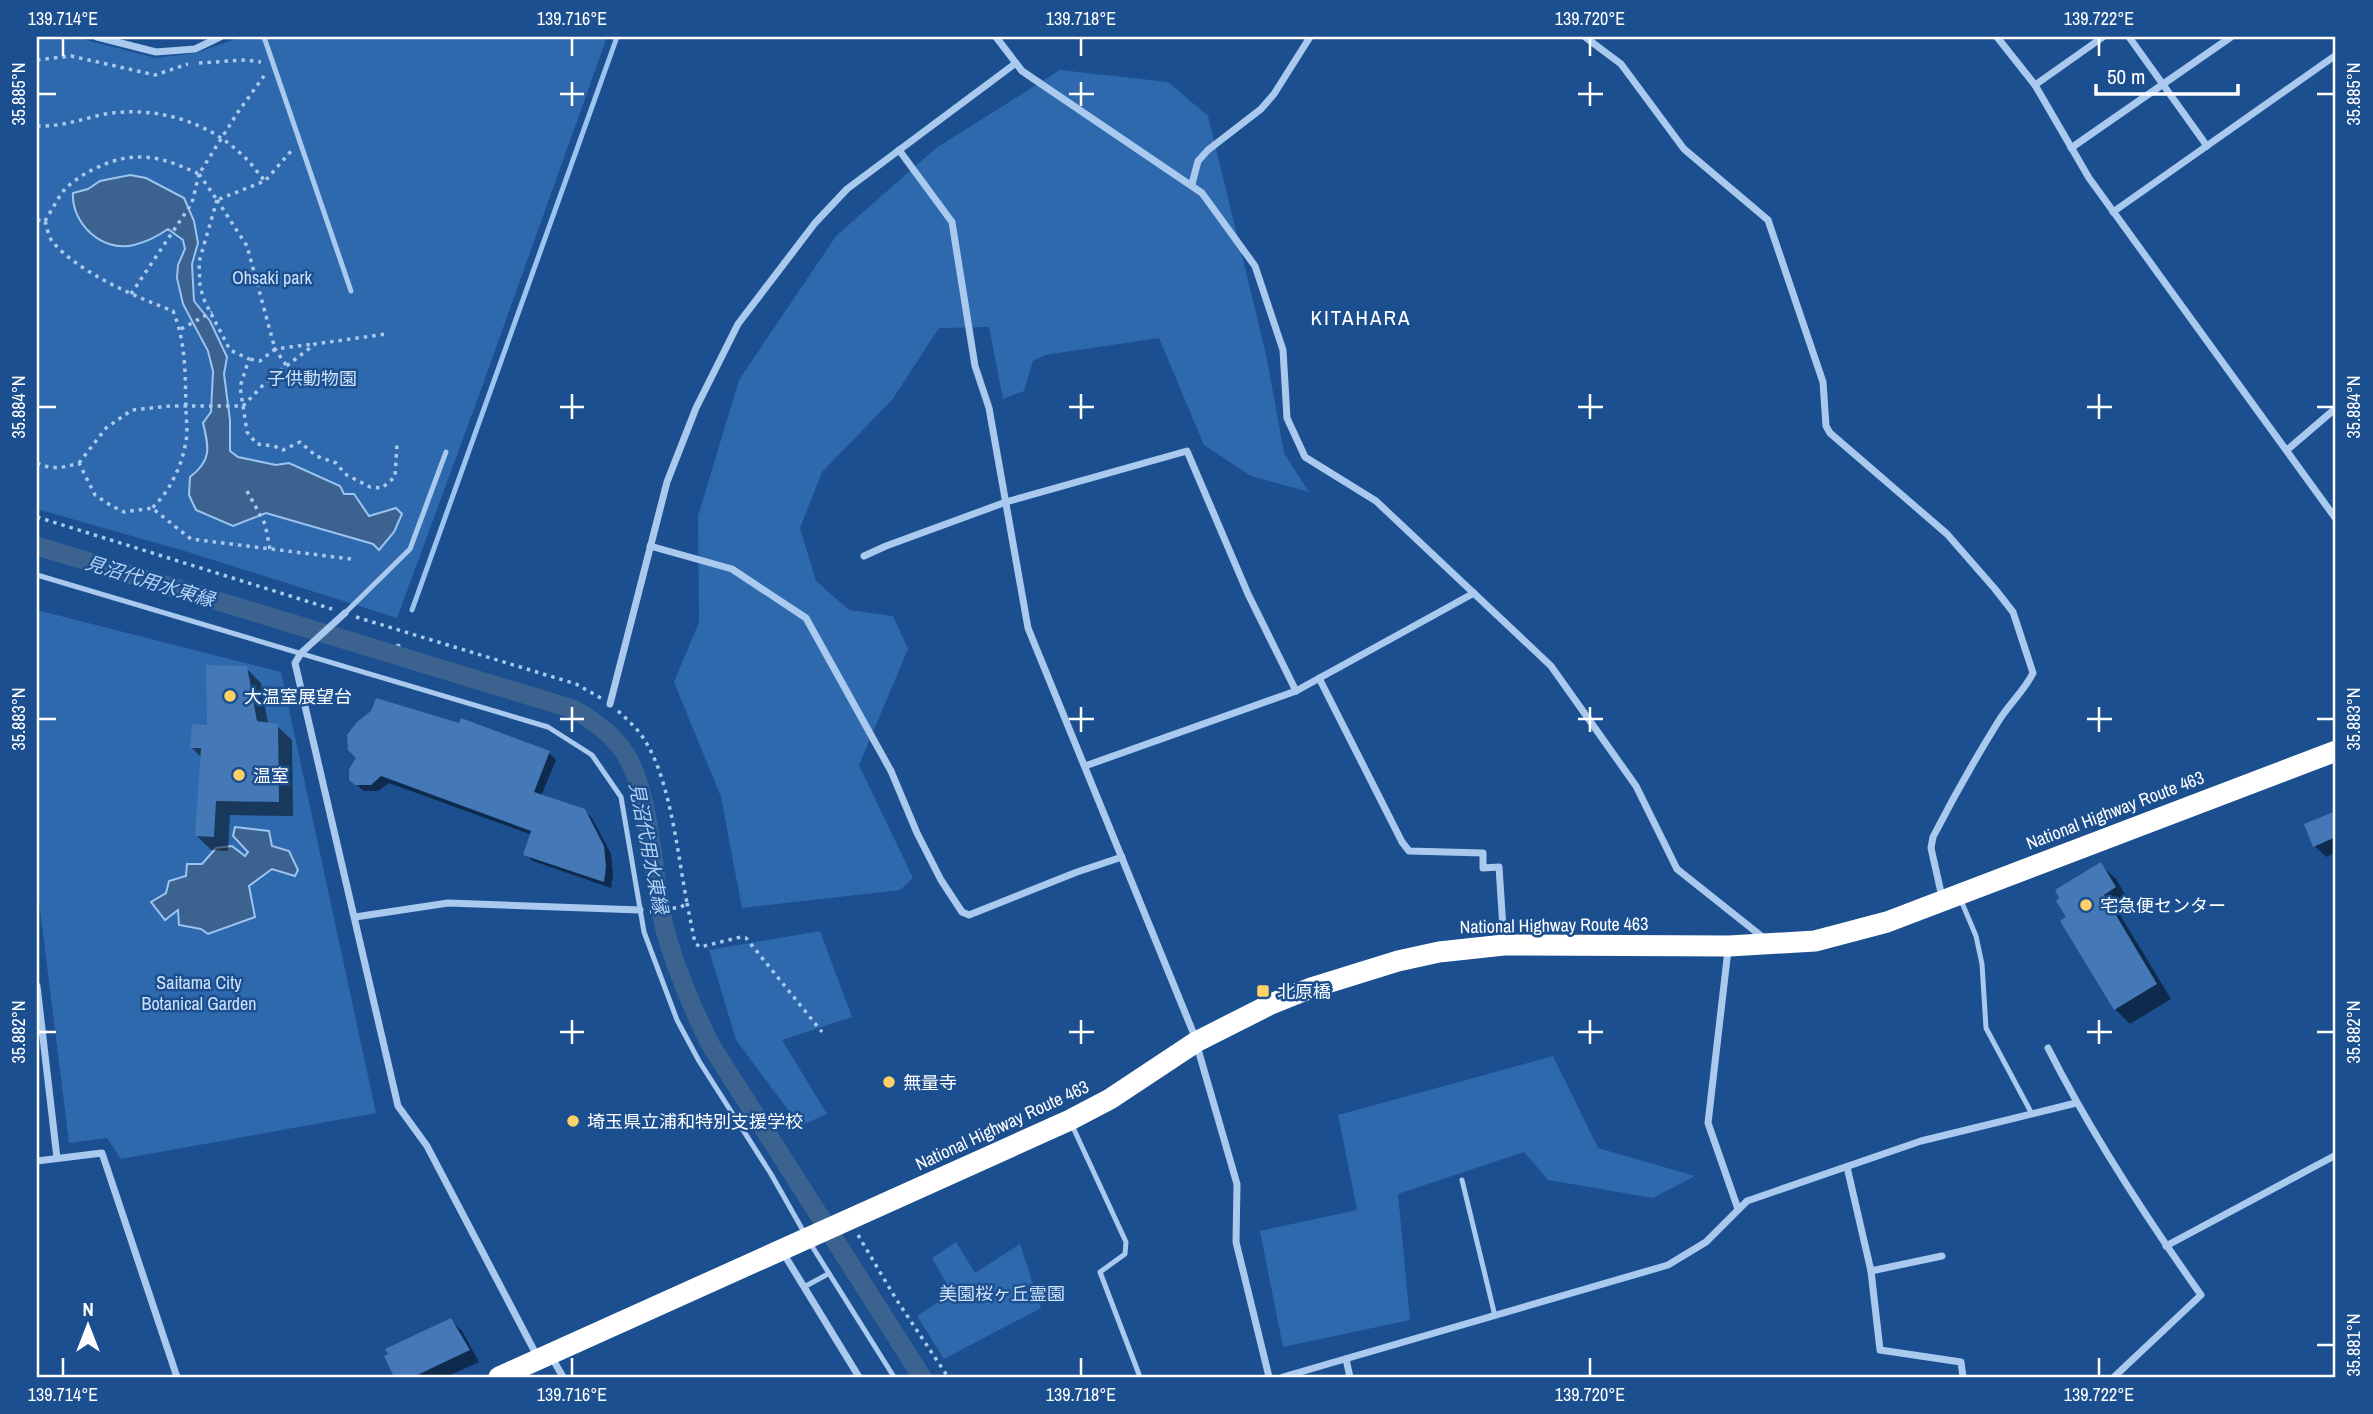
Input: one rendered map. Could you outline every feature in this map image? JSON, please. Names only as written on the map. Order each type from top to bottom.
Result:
[{"type":"highway","name":"National Highway Route 463","points":[[499,1377],[811,1237],[852,1227],[1070,1120],[1110,1098],[1196,1042],[1271,1004],[1311,988],[1439,951],[1504,945],[1729,946],[1815,941],[1886,922],[2336,751]]},
{"type":"street","points":[[97,37],[156,52],[195,49],[220,37]]},
{"type":"street","points":[[996,37],[1022,71],[1202,193],[1255,266],[1283,350],[1287,418],[1305,457],[1377,500],[1551,666],[1636,786],[1677,869],[1770,944]]},
{"type":"street","points":[[1192,184],[1198,161],[1208,150],[1261,109],[1274,94],[1310,37]]},
{"type":"street","points":[[1585,37],[1621,64],[1685,149],[1768,220],[1823,382],[1826,426],[1830,433],[1947,534],[2013,612],[2033,673],[1970,767],[1933,837],[1931,848],[1951,897]]},
{"type":"street","points":[[1997,37],[2035,85],[2089,178],[2336,519]]},
{"type":"street","points":[[2035,85],[2103,37]]},
{"type":"street","points":[[2129,37],[2207,146]]},
{"type":"street","points":[[2071,148],[2231,37]]},
{"type":"street","points":[[2113,212],[2336,55]]},
{"type":"street","points":[[610,704],[667,482],[696,408],[738,324],[815,222],[847,189],[1016,63]]},
{"type":"street","points":[[899,150],[952,222],[975,366],[989,408],[1028,628],[1196,1042],[1237,1184],[1239,1196],[1236,1242],[1269,1377]]},
{"type":"street","points":[[2287,450],[2336,408]]},
{"type":"street","points":[[864,556],[1006,502],[1187,451],[1248,594],[1296,691]]},
{"type":"street","points":[[650,546],[732,569],[806,618],[891,771],[917,833],[941,880],[962,912],[969,915],[1122,857]]},
{"type":"street","points":[[1085,766],[1296,691],[1475,593]]},
{"type":"street","points":[[345,613],[301,653],[295,663],[398,1106],[427,1146],[545,1357],[563,1377]]},
{"type":"street","points":[[1320,678],[1402,842],[1409,851],[1483,853],[1483,868],[1499,867],[1504,945]]},
{"type":"street","points":[[355,917],[448,903],[644,911]]},
{"type":"street","points":[[1729,946],[1708,1123],[1738,1209]]},
{"type":"street","points":[[37,986],[57,1158]]},
{"type":"street","points":[[2048,1048],[2076,1103],[2165,1245],[2201,1295],[2114,1377]]},
{"type":"street","points":[[1283,1377],[1668,1265],[1706,1242],[1746,1201],[1921,1141],[2076,1103]]},
{"type":"street","points":[[37,1161],[102,1153],[177,1377]]},
{"type":"street","points":[[2165,1245],[2336,1155]]},
{"type":"street","points":[[1847,1167],[1871,1271],[1880,1350],[1961,1363],[1963,1377]]},
{"type":"street","points":[[781,1250],[859,1377]]},
{"type":"street","points":[[1871,1271],[1941,1255]]},
{"type":"street","points":[[1346,1359],[1350,1377]]},
{"type":"lane","points":[[264,37],[351,291]]},
{"type":"lane","points":[[345,613],[410,549],[446,452]]},
{"type":"lane","points":[[37,575],[548,727],[592,755],[621,797],[644,911],[644,932],[677,1020],[699,1061],[811,1237],[828,1274],[894,1377]]},
{"type":"lane","points":[[1951,897],[1976,936],[1982,964],[1986,1028],[2032,1114]]},
{"type":"lane","points":[[1070,1120],[1126,1242],[1125,1254],[1100,1272],[1140,1377]]},
{"type":"lane","points":[[1462,1181],[1495,1316]]},
{"type":"lane","points":[[804,1287],[828,1274]]},
{"type":"path","points":[[131,293],[192,203],[199,174],[274,63]]},
{"type":"path","points":[[37,126],[72,123],[105,114],[151,111],[176,117],[222,138],[242,153],[265,181]]},
{"type":"path","points":[[217,200],[265,181],[300,140]]},
{"type":"path","points":[[79,463],[95,495],[110,505],[124,512],[152,508],[164,497],[179,468],[187,439],[185,358],[180,329],[173,311],[89,271],[51,240],[45,221],[65,189],[87,172],[140,156],[168,161],[199,174],[247,246],[275,349],[286,365]]},
{"type":"path","points":[[217,200],[199,262],[200,287],[230,350],[260,361],[275,349],[386,334]]},
{"type":"path","points":[[37,220],[45,221]]},
{"type":"path","points":[[180,329],[212,312]]},
{"type":"path","points":[[37,463],[60,469],[79,463],[106,428],[132,411],[170,406],[243,406],[286,365],[315,344]]},
{"type":"path","points":[[249,359],[240,387],[247,432],[257,444],[283,450],[300,442],[316,456],[336,463],[345,474],[370,487],[382,488],[395,477],[397,444]]},
{"type":"path","points":[[247,491],[265,524],[270,549]]},
{"type":"path","points":[[152,508],[191,539],[351,559]]},
{"type":"path","points":[[37,517],[576,684],[610,704],[639,733],[657,762],[695,943],[700,947],[746,938],[822,1032]]},
{"type":"path","points":[[644,911],[686,906],[687,903]]},
{"type":"path","points":[[852,1227],[948,1377]]},
{"type":"green space","name":"Ohsaki park","points":[[37,37],[74,37],[156,58],[196,53],[241,37],[607,37],[397,618],[188,552],[37,509]]},
{"type":"green space","points":[[1060,70],[1168,82],[1208,116],[1266,354],[1284,453],[1309,492],[1251,476],[1204,445],[1159,338],[1045,355],[1033,361],[1024,391],[1003,399],[989,327],[939,328],[892,400],[822,472],[800,528],[816,581],[849,610],[893,616],[908,649],[859,765],[913,878],[900,890],[742,908],[721,797],[674,682],[699,622],[698,516],[739,380],[836,236],[936,148]]},
{"type":"green space","name":"Saitama City Botanical Garden","points":[[37,610],[281,672],[376,1113],[121,1159],[107,1138],[69,1143],[37,885]]},
{"type":"green space","points":[[820,931],[852,1017],[782,1040],[827,1114],[800,1126],[736,1040],[709,950]]},
{"type":"green space","points":[[1553,1056],[1598,1148],[1695,1176],[1653,1198],[1548,1180],[1524,1152],[1398,1194],[1410,1320],[1283,1347],[1260,1231],[1357,1210],[1338,1115]]},
{"type":"green space","name":"美園桜ヶ丘霊園","points":[[956,1242],[975,1273],[1020,1244],[1041,1308],[944,1359],[917,1316],[952,1293],[932,1258]]},
{"type":"shaded area","points":[[130,175],[146,178],[184,198],[194,221],[198,243],[192,264],[194,301],[210,321],[227,357],[224,374],[230,420],[230,451],[238,457],[276,465],[289,463],[340,486],[344,494],[354,494],[369,516],[396,508],[402,514],[394,532],[379,550],[373,544],[266,513],[233,526],[196,510],[189,495],[190,477],[202,465],[207,453],[203,423],[211,412],[213,371],[208,351],[183,304],[177,278],[178,265],[185,249],[183,240],[168,229],[134,245],[111,244],[100,240],[83,225],[74,204],[73,193],[88,189],[100,181]]},
{"type":"shaded area","points":[[235,827],[269,831],[272,846],[289,851],[298,870],[295,876],[272,869],[249,886],[255,917],[208,934],[201,929],[179,925],[178,910],[165,920],[151,902],[166,893],[169,881],[186,876],[187,864],[202,864],[216,848],[232,846],[245,856],[248,852],[233,836]]},
{"type":"building","name":"温室","points":[[206,665],[247,666],[257,721],[278,724],[279,802],[216,801],[214,837],[195,836],[201,748],[190,748],[192,724],[207,725]]},
{"type":"building","points":[[376,698],[459,723],[461,718],[550,751],[534,792],[585,809],[604,846],[604,882],[523,855],[531,831],[381,776],[371,785],[355,785],[349,780],[349,769],[356,758],[348,750],[347,735],[357,722],[371,711]]},
{"type":"building","points":[[2336,811],[2336,837],[2313,847],[2304,824]]},
{"type":"building","points":[[2101,862],[2116,887],[2104,895],[2157,984],[2114,1010],[2060,921],[2066,917],[2056,901],[2059,898],[2055,890]]},
{"type":"building","points":[[451,1318],[470,1350],[413,1377],[394,1377],[384,1356],[388,1354],[385,1349]]},
{"type":"waterway","points":[[412,610],[617,37]]},
{"type":"waterway","name":"見沼代用水東縁","points":[[37,546],[573,709],[609,734],[630,762],[638,783],[650,833],[665,930],[685,988],[710,1044],[922,1377]]},
{"type":"waterway","points":[[394,655],[398,646]]},
{"type":"place","name":"大温室展望台","points":[[230,696]]},
{"type":"place","name":"温室","points":[[239,775]]},
{"type":"place","name":"宅急便センター","points":[[2086,905]]},
{"type":"place","name":"北原橋","points":[[1263,991]]},
{"type":"place","name":"無量寺","points":[[889,1082]]},
{"type":"place","name":"埼玉県立浦和特別支援学校","points":[[573,1121]]},
{"type":"district","name":"KITAHARA","points":[[1361,317]]},
{"type":"park label","name":"子供動物園","points":[[312,378]]}]
